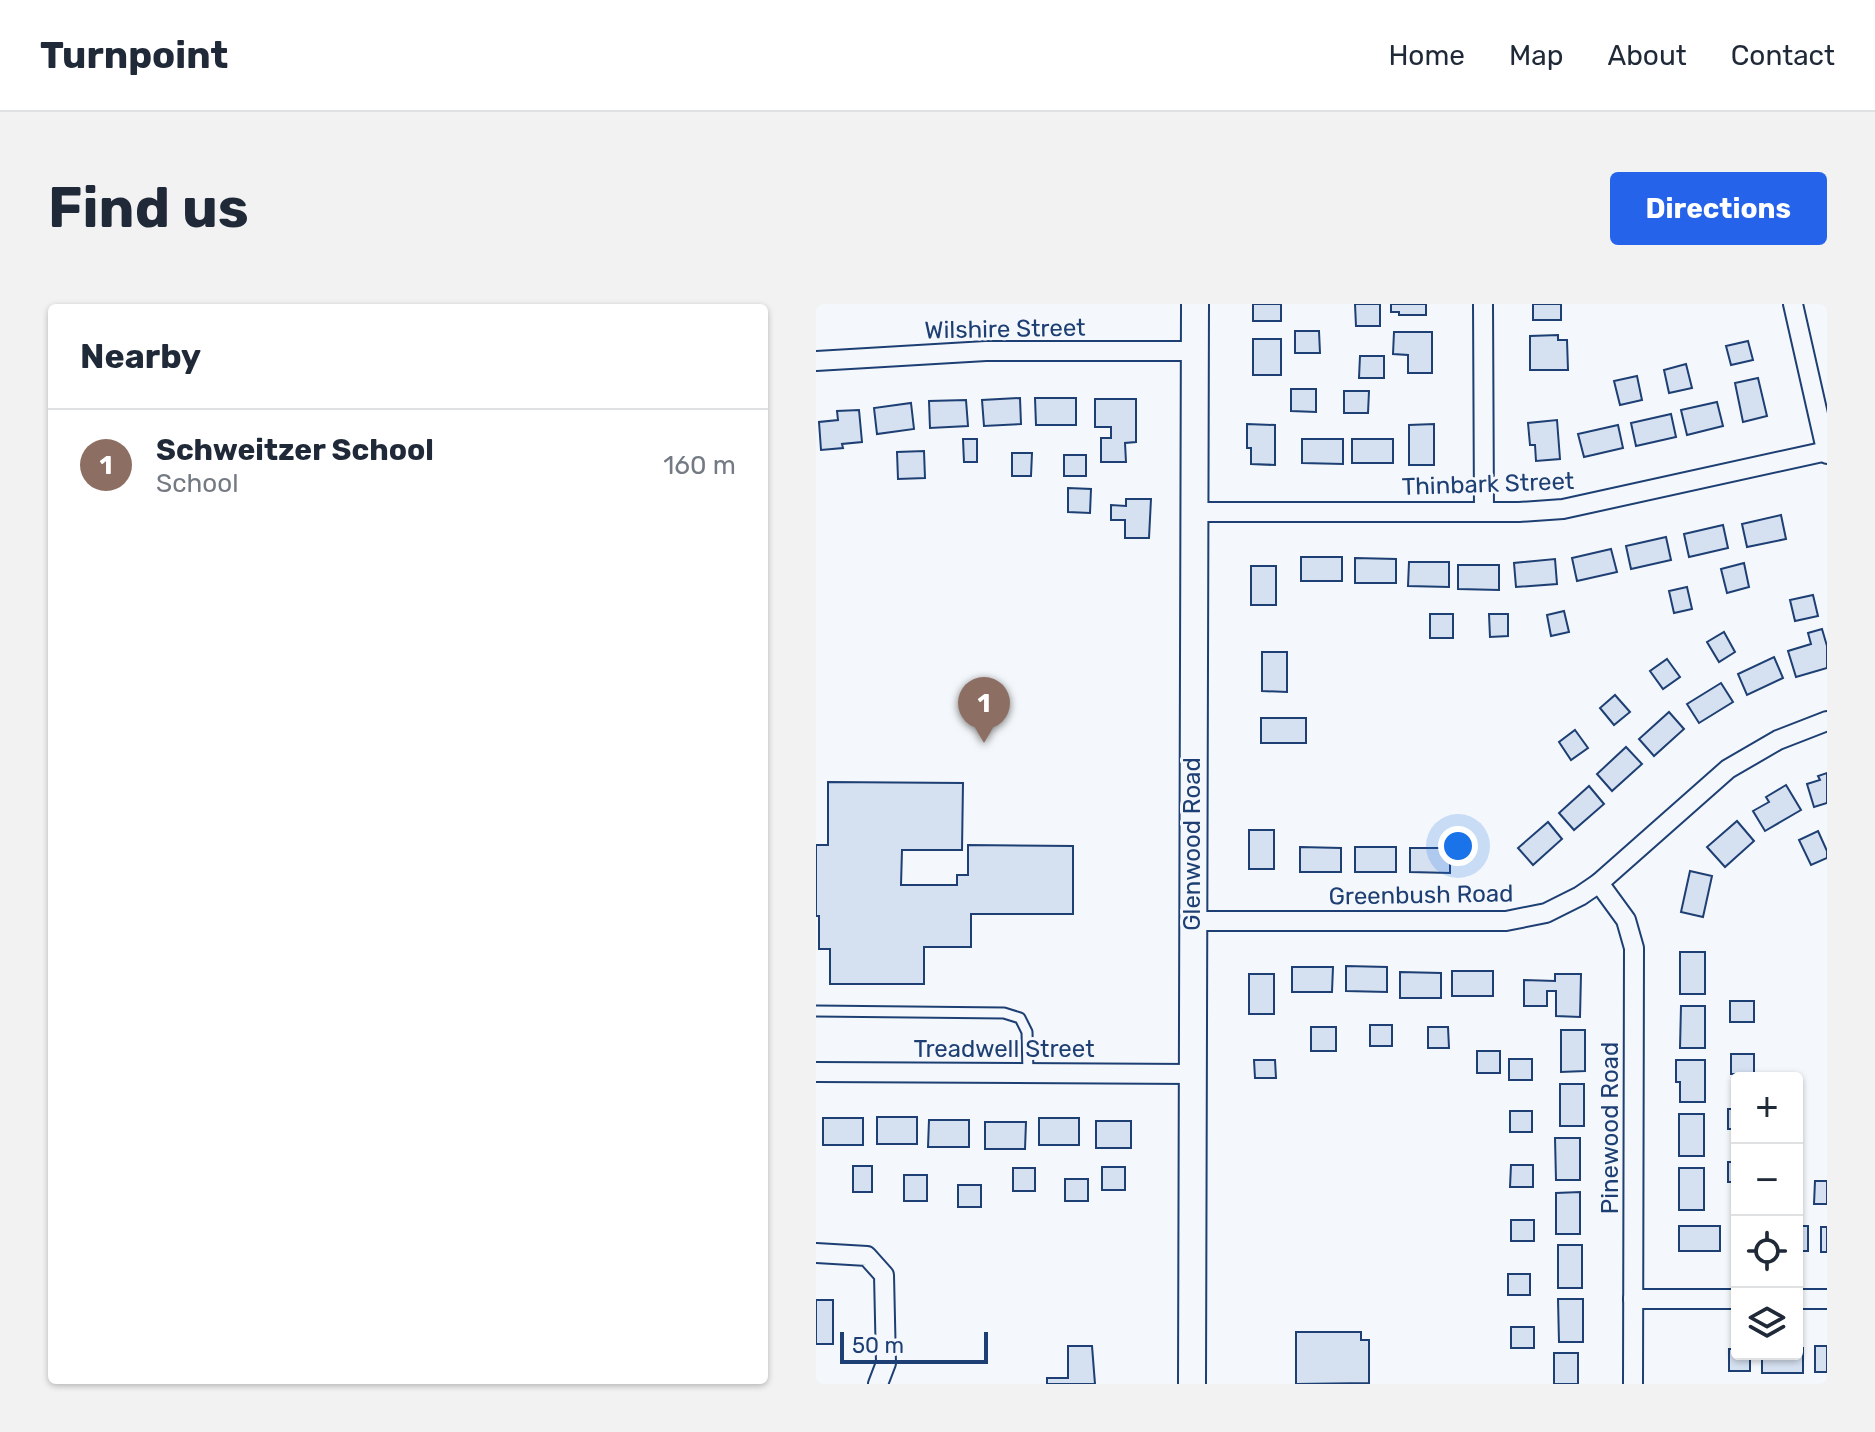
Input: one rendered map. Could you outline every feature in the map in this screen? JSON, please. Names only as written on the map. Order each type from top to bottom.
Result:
[{"type":"street","name":"Glenwood Road","points":[[1192,1384],[1195,304]]},
{"type":"street","points":[[1483,304],[1484,512]]},
{"type":"street","points":[[1793,304],[1827,452]]},
{"type":"street","name":"Wilshire Street","points":[[816,361],[986,351],[1194,351]]},
{"type":"street","name":"Thinbark Street","points":[[1193,512],[1563,509],[1827,452]]},
{"type":"street","name":"Greenbush Road","points":[[1192,921],[1506,921],[1531,917],[1558,908],[1599,883],[1728,769],[1778,740],[1827,721]]},
{"type":"street","name":"Pinewood Road","points":[[1599,883],[1626,920],[1634,948],[1633,1384]]},
{"type":"street","name":"Treadwell Street","points":[[816,1072],[1192,1074]]},
{"type":"street","points":[[816,1253],[867,1256],[884,1275],[886,1363],[878,1384]]},
{"type":"street","points":[[1633,1299],[1731,1299]]},
{"type":"street","points":[[1803,1299],[1827,1299]]},
{"type":"lane","points":[[816,1011],[1004,1013],[1020,1018],[1027,1032],[1028,1073]]},
{"type":"building","points":[[1253,304],[1281,304],[1281,321],[1253,321]]},
{"type":"building","points":[[1355,304],[1380,304],[1380,326],[1356,326]]},
{"type":"building","points":[[1391,304],[1426,304],[1426,315],[1399,315],[1399,312],[1391,312]]},
{"type":"building","points":[[1533,304],[1561,304],[1561,320],[1533,320]]},
{"type":"building","points":[[1295,331],[1319,331],[1320,353],[1295,353]]},
{"type":"building","points":[[1394,332],[1432,332],[1432,373],[1408,373],[1408,355],[1393,354]]},
{"type":"building","points":[[1558,335],[1558,340],[1567,340],[1568,370],[1530,370],[1530,336]]},
{"type":"building","points":[[1253,339],[1281,339],[1281,375],[1253,375]]},
{"type":"building","points":[[1748,341],[1753,360],[1731,365],[1726,346]]},
{"type":"building","points":[[1360,356],[1384,356],[1384,378],[1359,378]]},
{"type":"building","points":[[1686,364],[1692,388],[1669,393],[1664,370]]},
{"type":"building","points":[[1637,376],[1642,400],[1620,405],[1614,381]]},
{"type":"building","points":[[1758,378],[1767,416],[1743,422],[1735,383]]},
{"type":"building","points":[[1291,389],[1316,389],[1316,412],[1291,411]]},
{"type":"building","points":[[1344,391],[1369,391],[1368,413],[1344,413]]},
{"type":"building","points":[[1020,398],[1021,424],[984,426],[982,400]]},
{"type":"building","points":[[1035,398],[1076,398],[1076,425],[1036,425]]},
{"type":"building","points":[[1095,399],[1136,399],[1136,442],[1125,443],[1126,462],[1101,462],[1101,438],[1111,438],[1111,427],[1095,427]]},
{"type":"building","points":[[966,400],[968,426],[930,428],[929,401]]},
{"type":"building","points":[[1717,402],[1723,426],[1687,435],[1681,410]]},
{"type":"building","points":[[911,403],[914,429],[877,434],[874,408]]},
{"type":"building","points":[[859,410],[862,442],[821,450],[819,422],[838,420],[837,411]]},
{"type":"building","points":[[1671,414],[1676,437],[1636,446],[1631,423]]},
{"type":"building","points":[[1557,420],[1560,459],[1536,461],[1535,445],[1530,445],[1528,423]]},
{"type":"building","points":[[1247,424],[1275,425],[1275,465],[1251,464]]},
{"type":"building","points":[[1434,424],[1434,465],[1409,465],[1409,425]]},
{"type":"building","points":[[1618,425],[1623,448],[1584,457],[1578,434]]},
{"type":"building","points":[[963,439],[977,439],[977,462],[964,462]]},
{"type":"building","points":[[1302,439],[1343,439],[1343,464],[1302,463]]},
{"type":"building","points":[[1352,439],[1393,439],[1393,463],[1352,463]]},
{"type":"building","points":[[924,451],[925,478],[898,479],[897,452]]},
{"type":"building","points":[[1012,453],[1032,453],[1031,476],[1012,476]]},
{"type":"building","points":[[1064,455],[1086,455],[1086,476],[1064,476]]},
{"type":"building","points":[[1068,488],[1091,489],[1090,513],[1068,512]]},
{"type":"building","points":[[1126,499],[1151,499],[1149,538],[1125,538],[1125,520],[1111,520],[1111,505],[1126,506]]},
{"type":"building","points":[[1781,515],[1786,539],[1747,547],[1742,524]]},
{"type":"building","points":[[1723,525],[1728,548],[1689,557],[1684,534]]},
{"type":"building","points":[[1666,537],[1671,560],[1631,569],[1626,546]]},
{"type":"building","points":[[1611,549],[1617,572],[1577,581],[1572,558]]},
{"type":"building","points":[[1301,557],[1342,557],[1342,581],[1301,581]]},
{"type":"building","points":[[1355,558],[1396,559],[1396,583],[1355,583]]},
{"type":"building","points":[[1555,559],[1557,584],[1516,587],[1514,563]]},
{"type":"building","points":[[1409,562],[1449,562],[1449,587],[1408,586]]},
{"type":"building","points":[[1744,563],[1749,587],[1727,593],[1721,569]]},
{"type":"building","points":[[1458,565],[1499,565],[1499,590],[1458,589]]},
{"type":"building","points":[[1251,566],[1276,566],[1276,605],[1251,605]]},
{"type":"building","points":[[1687,587],[1692,609],[1674,613],[1669,591]]},
{"type":"building","points":[[1813,595],[1818,616],[1795,621],[1790,600]]},
{"type":"building","points":[[1564,611],[1569,632],[1551,636],[1547,615]]},
{"type":"building","points":[[1430,614],[1453,614],[1453,638],[1430,638]]},
{"type":"building","points":[[1489,614],[1508,614],[1508,636],[1490,637]]},
{"type":"building","points":[[1822,629],[1827,646],[1827,668],[1796,677],[1788,651],[1811,644],[1808,633]]},
{"type":"building","points":[[1724,632],[1735,652],[1719,662],[1707,642]]},
{"type":"building","points":[[1262,652],[1287,652],[1287,692],[1262,691]]},
{"type":"building","points":[[1774,657],[1783,678],[1747,695],[1738,674]]},
{"type":"building","points":[[1667,659],[1680,677],[1663,689],[1650,671]]},
{"type":"building","points":[[1721,683],[1733,702],[1699,723],[1687,704]]},
{"type":"building","points":[[1615,695],[1630,712],[1614,725],[1600,708]]},
{"type":"building","points":[[1669,712],[1684,729],[1654,756],[1639,739]]},
{"type":"building","points":[[1261,718],[1306,718],[1306,743],[1261,743]]},
{"type":"building","points":[[1575,730],[1588,748],[1571,760],[1559,742]]},
{"type":"building","points":[[1626,747],[1642,764],[1612,791],[1597,774]]},
{"type":"building","points":[[1827,773],[1827,803],[1814,807],[1807,784],[1820,780],[1818,776]]},
{"type":"building","points":[[828,782],[963,783],[962,850],[902,850],[901,885],[957,885],[957,875],[968,875],[968,845],[1073,846],[1073,914],[971,914],[971,947],[924,947],[924,984],[830,984],[830,949],[819,949],[819,916],[816,916],[816,845],[828,845]]},
{"type":"building","points":[[1786,785],[1801,810],[1765,831],[1753,811],[1769,802],[1766,797]]},
{"type":"building","points":[[1589,786],[1604,804],[1574,830],[1559,813]]},
{"type":"building","points":[[1737,821],[1754,841],[1725,867],[1707,847]]},
{"type":"building","points":[[1548,822],[1562,839],[1533,865],[1518,848]]},
{"type":"building","points":[[1249,830],[1274,830],[1274,869],[1249,869]]},
{"type":"building","points":[[1818,831],[1827,858],[1811,865],[1799,840]]},
{"type":"building","points":[[1300,847],[1341,848],[1341,872],[1300,872]]},
{"type":"building","points":[[1355,847],[1396,847],[1396,872],[1355,872]]},
{"type":"building","points":[[1410,848],[1450,848],[1450,873],[1410,872]]},
{"type":"building","points":[[1690,871],[1712,876],[1703,917],[1681,912]]},
{"type":"building","points":[[1680,952],[1705,952],[1705,994],[1680,994]]},
{"type":"building","points":[[1346,966],[1387,967],[1387,992],[1346,991]]},
{"type":"building","points":[[1292,967],[1333,967],[1332,992],[1292,992]]},
{"type":"building","points":[[1452,971],[1493,971],[1493,996],[1452,996]]},
{"type":"building","points":[[1400,972],[1441,973],[1441,998],[1400,998]]},
{"type":"building","points":[[1249,974],[1274,974],[1274,1014],[1249,1014]]},
{"type":"building","points":[[1555,974],[1581,974],[1580,1017],[1556,1016],[1556,991],[1547,991],[1547,1006],[1524,1006],[1524,980],[1555,981]]},
{"type":"building","points":[[1730,1001],[1754,1001],[1754,1022],[1730,1022]]},
{"type":"building","points":[[1681,1006],[1705,1006],[1705,1048],[1680,1048]]},
{"type":"building","points":[[1370,1025],[1392,1025],[1392,1046],[1370,1046]]},
{"type":"building","points":[[1311,1027],[1336,1027],[1336,1051],[1311,1051]]},
{"type":"building","points":[[1428,1027],[1448,1027],[1449,1048],[1428,1048]]},
{"type":"building","points":[[1561,1030],[1585,1030],[1585,1071],[1561,1072]]},
{"type":"building","points":[[1477,1051],[1500,1051],[1500,1073],[1477,1073]]},
{"type":"building","points":[[1731,1054],[1754,1054],[1754,1072],[1731,1072]]},
{"type":"building","points":[[1509,1059],[1532,1059],[1532,1080],[1509,1080]]},
{"type":"building","points":[[1254,1060],[1275,1060],[1276,1078],[1255,1078]]},
{"type":"building","points":[[1676,1060],[1705,1060],[1705,1102],[1680,1102]]},
{"type":"building","points":[[1560,1084],[1584,1084],[1584,1126],[1560,1126]]},
{"type":"building","points":[[1728,1109],[1731,1109],[1731,1129],[1728,1129]]},
{"type":"building","points":[[1510,1111],[1532,1111],[1532,1132],[1510,1132]]},
{"type":"building","points":[[1679,1114],[1704,1114],[1704,1156],[1679,1156]]},
{"type":"building","points":[[877,1117],[917,1117],[917,1144],[877,1144]]},
{"type":"building","points":[[823,1118],[863,1118],[863,1145],[823,1145]]},
{"type":"building","points":[[1039,1118],[1079,1118],[1079,1145],[1039,1145]]},
{"type":"building","points":[[929,1120],[969,1120],[969,1147],[928,1147]]},
{"type":"building","points":[[1096,1121],[1131,1121],[1131,1148],[1096,1148]]},
{"type":"building","points":[[985,1122],[1026,1122],[1025,1149],[985,1149]]},
{"type":"building","points":[[1555,1138],[1580,1138],[1580,1180],[1556,1180]]},
{"type":"building","points":[[1728,1162],[1731,1162],[1731,1182],[1728,1182]]},
{"type":"building","points":[[1511,1165],[1533,1165],[1533,1187],[1510,1187]]},
{"type":"building","points":[[853,1166],[872,1166],[872,1192],[853,1192]]},
{"type":"building","points":[[1102,1167],[1125,1167],[1125,1190],[1102,1190]]},
{"type":"building","points":[[1013,1168],[1035,1168],[1035,1191],[1013,1191]]},
{"type":"building","points":[[1679,1168],[1704,1168],[1704,1210],[1679,1210]]},
{"type":"building","points":[[904,1175],[927,1175],[927,1201],[904,1201]]},
{"type":"building","points":[[1065,1179],[1088,1179],[1088,1201],[1065,1201]]},
{"type":"building","points":[[1815,1181],[1827,1181],[1827,1204],[1814,1204]]},
{"type":"building","points":[[958,1185],[981,1185],[981,1207],[958,1207]]},
{"type":"building","points":[[1580,1192],[1580,1234],[1556,1234],[1556,1193]]},
{"type":"building","points":[[1511,1220],[1534,1220],[1534,1241],[1511,1241]]},
{"type":"building","points":[[1679,1226],[1720,1226],[1720,1251],[1679,1251]]},
{"type":"building","points":[[1803,1226],[1808,1226],[1808,1251],[1803,1251]]},
{"type":"building","points":[[1821,1227],[1827,1227],[1827,1252],[1821,1252]]},
{"type":"building","points":[[1558,1245],[1582,1245],[1582,1288],[1558,1288]]},
{"type":"building","points":[[1508,1274],[1530,1274],[1530,1295],[1508,1295]]},
{"type":"building","points":[[1558,1299],[1583,1299],[1583,1342],[1559,1342]]},
{"type":"building","points":[[816,1300],[833,1300],[833,1344],[816,1344]]},
{"type":"building","points":[[1511,1327],[1534,1327],[1534,1348],[1511,1348]]},
{"type":"building","points":[[1296,1332],[1361,1332],[1361,1340],[1369,1340],[1369,1383],[1296,1384]]},
{"type":"building","points":[[1068,1346],[1092,1346],[1095,1384],[1047,1384],[1047,1378],[1068,1378]]},
{"type":"building","points":[[1815,1346],[1827,1346],[1827,1372],[1815,1372]]},
{"type":"building","points":[[1729,1349],[1731,1360],[1750,1360],[1750,1371],[1729,1371]]},
{"type":"building","points":[[1554,1353],[1578,1353],[1578,1384],[1554,1384]]},
{"type":"building","points":[[1762,1360],[1803,1360],[1803,1373],[1762,1373]]},
{"type":"place","name":"Schweitzer School","points":[[984,743]]}]
